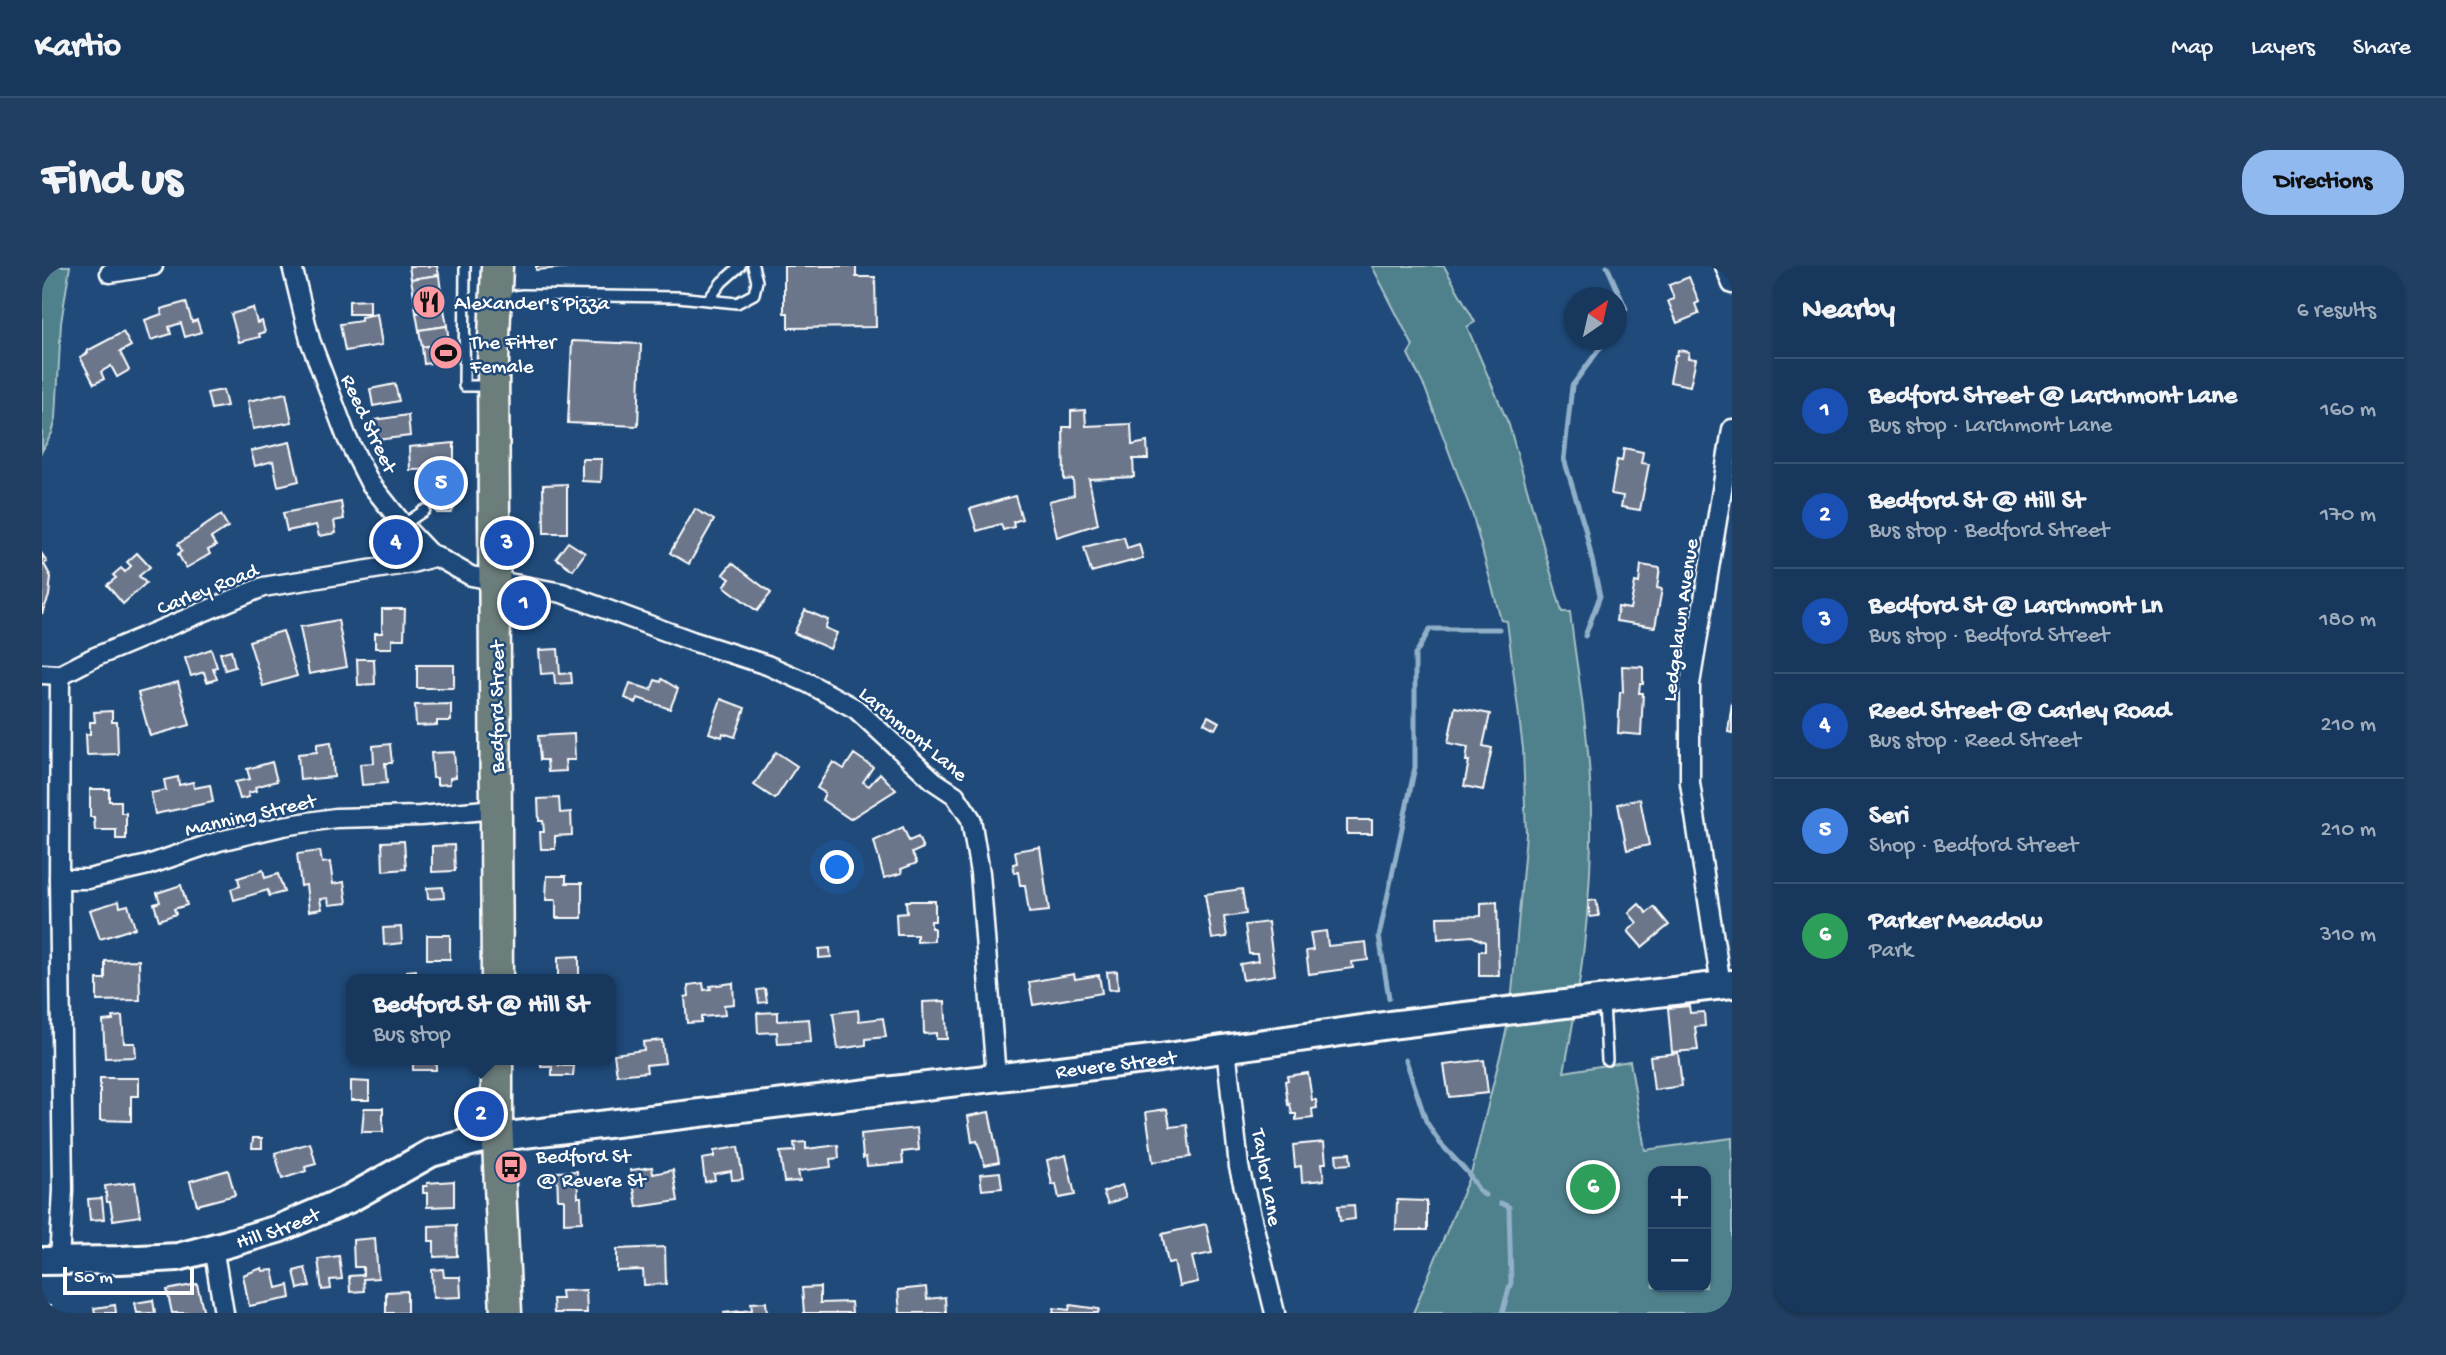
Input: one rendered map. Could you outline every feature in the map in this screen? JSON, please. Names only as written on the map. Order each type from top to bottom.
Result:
[{"type":"main road","name":"Bedford Street","points":[[497,266],[494,386],[497,974]]},
{"type":"main road","points":[[497,1065],[506,1313]]},
{"type":"street","points":[[110,273],[153,266]]},
{"type":"street","name":"Reed Street","points":[[292,266],[310,340],[345,433],[370,483],[428,552],[471,576],[495,582]]},
{"type":"street","points":[[1725,266],[1732,284]]},
{"type":"street","name":"Ledgelawn Avenue","points":[[1726,985],[1690,783],[1689,701],[1716,516],[1732,429]]},
{"type":"street","name":"Carley Road","points":[[51,674],[263,587],[412,563],[437,556]]},
{"type":"street","name":"Larchmont Lane","points":[[495,582],[562,593],[692,641],[767,665],[808,683],[856,709],[934,781],[955,795],[971,819],[980,873],[996,1077]]},
{"type":"street","points":[[50,1261],[63,1190],[59,879],[51,674]]},
{"type":"street","name":"Manning Street","points":[[59,879],[88,879],[148,865],[219,841],[330,818],[420,816],[496,809]]},
{"type":"street","name":"Revere Street","points":[[498,1137],[660,1120],[1407,1023],[1540,1009],[1604,998],[1726,985]]},
{"type":"street","name":"Taylor Lane","points":[[1226,1048],[1239,1167],[1275,1313]]},
{"type":"street","name":"Hill Street","points":[[50,1261],[178,1257],[278,1229],[349,1199],[431,1153],[498,1137]]},
{"type":"street","points":[[214,1247],[224,1313]]},
{"type":"lane","points":[[465,266],[464,386],[494,386]]},
{"type":"lane","points":[[709,299],[722,282],[740,266]]},
{"type":"lane","points":[[496,298],[522,295],[709,299],[737,303],[754,294],[757,281],[753,266]]},
{"type":"lane","points":[[403,525],[425,510]]},
{"type":"lane","points":[[1604,998],[1607,1060]]},
{"type":"green space","points":[[42,266],[70,266],[61,323],[56,418],[52,433],[42,451]]},
{"type":"green space","points":[[1372,266],[1444,266],[1475,322],[1467,327],[1509,425],[1562,612],[1570,612],[1589,760],[1591,854],[1582,963],[1564,1072],[1630,1061],[1645,1150],[1732,1138],[1732,1313],[1413,1313],[1472,1170],[1506,1032],[1526,834],[1523,749],[1507,621],[1501,620],[1473,516],[1425,388],[1408,354],[1413,346]]},
{"type":"building","points":[[409,266],[437,266],[439,275],[411,279]]},
{"type":"building","points":[[536,266],[586,266],[536,270]]},
{"type":"building","points":[[784,266],[856,266],[856,277],[875,277],[876,327],[788,328],[788,313],[784,313]]},
{"type":"building","points":[[439,275],[441,292],[414,296],[411,279]]},
{"type":"building","points":[[1689,277],[1699,302],[1695,304],[1699,314],[1677,323],[1668,301],[1674,299],[1669,285]]},
{"type":"building","name":"Alexander's Pizza","points":[[441,292],[444,309],[416,313],[414,296]]},
{"type":"building","points":[[370,300],[370,314],[349,314],[349,301]]},
{"type":"building","points":[[186,302],[192,322],[197,320],[201,332],[185,337],[181,323],[169,327],[171,334],[151,340],[145,320],[162,314],[161,309]]},
{"type":"building","points":[[253,308],[257,323],[262,321],[265,332],[259,334],[260,337],[239,342],[231,314]]},
{"type":"building","points":[[444,309],[447,326],[419,330],[416,313]]},
{"type":"building","points":[[377,314],[382,345],[345,351],[340,324],[361,321],[361,317]]},
{"type":"building","points":[[447,326],[449,343],[422,347],[419,330]]},
{"type":"building","points":[[123,332],[131,346],[120,352],[129,370],[117,377],[111,366],[101,372],[104,379],[94,384],[80,357]]},
{"type":"building","points":[[572,341],[641,344],[638,426],[568,423]]},
{"type":"building","points":[[449,343],[452,360],[424,364],[422,347]]},
{"type":"building","points":[[1678,350],[1689,352],[1688,358],[1696,359],[1690,386],[1670,382]]},
{"type":"building","points":[[395,384],[399,401],[373,406],[370,389]]},
{"type":"building","points":[[223,390],[227,406],[211,409],[207,393]]},
{"type":"building","points":[[286,393],[292,422],[253,429],[248,401]]},
{"type":"building","points":[[1085,410],[1086,426],[1131,424],[1132,445],[1147,442],[1148,459],[1133,459],[1134,477],[1089,479],[1098,524],[1057,537],[1049,501],[1074,495],[1073,479],[1064,480],[1063,427],[1071,427],[1071,411]]},
{"type":"building","points":[[408,415],[410,436],[376,440],[374,420]]},
{"type":"building","points":[[290,442],[299,481],[278,486],[273,461],[255,466],[251,451]]},
{"type":"building","points":[[454,443],[454,469],[410,470],[409,447]]},
{"type":"building","points":[[1624,448],[1643,452],[1641,463],[1649,464],[1640,510],[1621,507],[1623,496],[1611,494],[1617,460],[1622,461]]},
{"type":"building","points":[[582,459],[602,459],[601,482],[582,481]]},
{"type":"building","points":[[454,469],[455,507],[451,513],[437,513],[428,497],[427,470]]},
{"type":"building","points":[[567,484],[567,533],[544,533],[543,485]]},
{"type":"building","points":[[1015,496],[1022,519],[1013,522],[1014,527],[1003,530],[1001,524],[977,531],[970,509]]},
{"type":"building","points":[[341,502],[344,519],[334,521],[336,533],[319,536],[316,525],[287,531],[283,513]]},
{"type":"building","points":[[695,509],[714,520],[689,564],[670,553]]},
{"type":"building","points":[[221,515],[228,527],[211,538],[216,546],[208,550],[210,554],[186,568],[178,554],[182,551],[178,544]]},
{"type":"building","points":[[1124,537],[1127,548],[1139,544],[1143,558],[1091,572],[1084,547]]},
{"type":"building","points":[[568,542],[585,553],[573,570],[556,558]]},
{"type":"building","points":[[137,553],[150,567],[139,576],[146,583],[123,604],[107,585],[116,578],[113,575],[121,568],[125,572],[131,566],[127,562]]},
{"type":"building","points":[[42,554],[51,577],[49,596],[42,614]]},
{"type":"building","points":[[732,563],[771,593],[757,611],[724,586],[730,579],[723,574]]},
{"type":"building","points":[[1641,565],[1660,568],[1657,588],[1662,589],[1655,627],[1616,621],[1618,607],[1630,609],[1635,582],[1639,583]]},
{"type":"building","points":[[382,609],[405,609],[404,639],[392,639],[392,648],[375,648],[375,633],[382,633]]},
{"type":"building","points":[[805,610],[828,620],[825,628],[837,633],[830,649],[794,633]]},
{"type":"building","points":[[338,620],[347,667],[309,674],[300,627]]},
{"type":"building","points":[[283,631],[297,676],[263,686],[249,641]]},
{"type":"building","points":[[211,649],[217,667],[213,668],[217,679],[207,682],[204,672],[191,676],[185,658]]},
{"type":"building","points":[[558,649],[560,674],[571,673],[572,683],[555,684],[554,673],[541,674],[539,650]]},
{"type":"building","points":[[231,650],[235,667],[225,670],[220,653]]},
{"type":"building","points":[[357,659],[374,659],[375,684],[358,685]]},
{"type":"building","points":[[417,665],[454,665],[454,688],[417,688]]},
{"type":"building","points":[[1622,666],[1643,667],[1643,684],[1640,684],[1639,693],[1643,693],[1641,735],[1618,733],[1620,692],[1623,692]]},
{"type":"building","points":[[662,679],[678,689],[670,709],[638,698],[636,703],[625,698],[630,683],[651,690],[655,680],[661,682]]},
{"type":"building","points":[[178,682],[190,725],[150,736],[138,693]]},
{"type":"building","points":[[721,699],[745,708],[735,737],[723,733],[722,737],[709,733]]},
{"type":"building","points":[[1732,702],[1732,733],[1728,732]]},
{"type":"building","points":[[451,704],[451,721],[416,726],[415,705]]},
{"type":"building","points":[[1455,707],[1490,714],[1483,746],[1492,748],[1483,790],[1464,786],[1469,761],[1466,761],[1468,747],[1448,743]]},
{"type":"building","points":[[112,711],[112,722],[117,722],[118,754],[87,755],[86,734],[90,734],[90,722],[95,722],[94,712]]},
{"type":"building","points":[[1208,716],[1219,722],[1215,729],[1204,723]]},
{"type":"building","points":[[574,734],[575,760],[565,760],[566,771],[548,772],[547,760],[540,760],[538,736]]},
{"type":"building","points":[[331,742],[334,777],[300,780],[298,754],[317,752],[317,744]]},
{"type":"building","points":[[390,744],[392,763],[385,763],[387,783],[362,785],[360,764],[374,763],[373,746]]},
{"type":"building","points":[[454,752],[456,777],[450,778],[450,784],[437,785],[437,778],[433,778],[431,753]]},
{"type":"building","points":[[776,752],[797,766],[775,799],[754,785]]},
{"type":"building","points":[[854,754],[873,767],[863,782],[869,786],[880,773],[896,790],[850,819],[822,800],[825,793],[817,788],[833,762],[844,769]]},
{"type":"building","points":[[272,762],[277,781],[255,787],[256,791],[248,793],[249,797],[240,799],[235,782],[250,779],[247,769]]},
{"type":"building","points":[[178,777],[179,785],[193,782],[194,788],[210,785],[213,802],[155,814],[151,793],[166,790],[164,780]]},
{"type":"building","points":[[90,789],[109,789],[109,801],[121,801],[121,813],[126,813],[126,839],[116,839],[116,830],[95,830],[94,817],[90,817]]},
{"type":"building","points":[[559,798],[560,813],[571,812],[572,835],[555,836],[555,849],[541,849],[540,832],[544,832],[543,821],[539,821],[538,799]]},
{"type":"building","points":[[1640,799],[1649,845],[1627,850],[1618,804]]},
{"type":"building","points":[[1347,820],[1372,820],[1372,834],[1347,834]]},
{"type":"building","points":[[903,827],[909,841],[918,837],[923,848],[912,853],[917,863],[901,869],[902,873],[884,878],[874,841]]},
{"type":"building","points":[[404,841],[406,869],[383,871],[382,842]]},
{"type":"building","points":[[454,845],[455,871],[432,872],[432,846]]},
{"type":"building","points":[[1040,847],[1049,911],[1029,913],[1025,885],[1020,885],[1018,872],[1014,873],[1013,864],[1017,863],[1015,851]]},
{"type":"building","points":[[320,851],[322,863],[330,862],[333,884],[344,882],[347,903],[329,905],[328,898],[320,899],[322,909],[309,911],[306,885],[301,886],[297,854]]},
{"type":"building","points":[[263,870],[265,878],[278,874],[284,892],[269,896],[268,890],[234,900],[231,889],[240,886],[238,878]]},
{"type":"building","points":[[547,876],[566,876],[566,883],[582,883],[582,918],[556,918],[556,900],[546,900]]},
{"type":"building","points":[[181,885],[187,905],[174,909],[176,914],[159,920],[154,904],[160,902],[157,893]]},
{"type":"building","points":[[443,887],[444,898],[428,899],[427,888]]},
{"type":"building","points":[[1242,889],[1246,914],[1224,917],[1227,937],[1212,939],[1205,894]]},
{"type":"building","points":[[1596,900],[1599,916],[1590,917],[1588,901]]},
{"type":"building","points":[[119,901],[120,907],[128,905],[135,928],[100,939],[90,910]]},
{"type":"building","points":[[906,901],[935,901],[935,921],[931,921],[934,941],[917,942],[917,935],[897,935],[896,914],[907,913]]},
{"type":"building","points":[[1497,902],[1499,976],[1479,976],[1479,951],[1485,951],[1485,942],[1472,936],[1438,939],[1437,917],[1481,916],[1481,903]]},
{"type":"building","points":[[1639,904],[1647,913],[1654,907],[1669,925],[1642,947],[1628,931],[1637,923],[1629,913]]},
{"type":"building","points":[[1268,922],[1275,975],[1243,980],[1240,964],[1258,961],[1257,954],[1249,954],[1245,925]]},
{"type":"building","points":[[401,927],[402,943],[384,945],[383,928]]},
{"type":"building","points":[[1326,931],[1328,946],[1366,942],[1368,960],[1352,962],[1353,968],[1309,974],[1306,951],[1313,950],[1310,933]]},
{"type":"building","points":[[427,935],[450,935],[450,959],[427,959]]},
{"type":"building","points":[[830,948],[831,957],[819,958],[819,949]]},
{"type":"building","points":[[579,956],[579,974],[558,974],[558,957]]},
{"type":"building","points":[[139,960],[140,1000],[97,1001],[97,979],[105,979],[105,961]]},
{"type":"building","points":[[416,970],[416,974],[407,974],[407,971]]},
{"type":"building","points":[[1117,971],[1118,989],[1109,990],[1107,972]]},
{"type":"building","points":[[1074,974],[1075,979],[1099,975],[1102,993],[1033,1005],[1029,982]]},
{"type":"building","points":[[703,983],[704,990],[711,989],[710,986],[733,983],[734,1004],[724,1005],[725,1015],[701,1017],[701,1022],[687,1023],[685,997],[689,996],[688,985]]},
{"type":"building","points":[[765,989],[767,1002],[759,1003],[757,990]]},
{"type":"building","points":[[945,1001],[947,1039],[936,1039],[936,1033],[924,1034],[923,1002]]},
{"type":"building","points":[[1689,1006],[1690,1013],[1704,1012],[1705,1026],[1695,1027],[1698,1050],[1672,1052],[1668,1008]]},
{"type":"building","points":[[858,1010],[859,1021],[883,1018],[886,1037],[866,1039],[866,1045],[838,1049],[833,1013]]},
{"type":"building","points":[[778,1012],[778,1021],[809,1019],[811,1042],[778,1044],[777,1032],[758,1033],[757,1013]]},
{"type":"building","points":[[122,1016],[124,1043],[135,1043],[136,1057],[105,1058],[103,1021]]},
{"type":"building","points":[[662,1040],[665,1063],[646,1065],[647,1072],[617,1075],[616,1054],[644,1050],[643,1042]]},
{"type":"building","points":[[1678,1053],[1682,1086],[1654,1090],[1650,1056]]},
{"type":"building","points":[[1484,1060],[1488,1093],[1449,1097],[1444,1065]]},
{"type":"building","points":[[413,1065],[436,1065],[436,1070],[413,1070]]},
{"type":"building","points":[[574,1066],[573,1076],[552,1076],[552,1067],[541,1067]]},
{"type":"building","points":[[1308,1073],[1312,1100],[1316,1100],[1317,1108],[1312,1109],[1313,1118],[1296,1120],[1296,1114],[1292,1114],[1290,1104],[1288,1105],[1285,1081],[1288,1080],[1287,1076]]},
{"type":"building","points":[[100,1078],[139,1078],[139,1096],[131,1096],[131,1121],[100,1120]]},
{"type":"building","points":[[351,1081],[369,1082],[369,1100],[351,1100]]},
{"type":"building","points":[[364,1108],[383,1108],[383,1132],[362,1132]]},
{"type":"building","points":[[1167,1109],[1170,1127],[1187,1125],[1191,1157],[1153,1162],[1146,1112]]},
{"type":"building","points":[[989,1112],[999,1162],[985,1165],[977,1141],[972,1142],[968,1116]]},
{"type":"building","points":[[917,1128],[919,1150],[902,1152],[903,1163],[867,1166],[866,1157],[863,1158],[861,1134]]},
{"type":"building","points":[[253,1138],[262,1138],[262,1148],[252,1148]]},
{"type":"building","points":[[806,1142],[806,1149],[838,1145],[839,1158],[830,1159],[831,1167],[798,1171],[800,1181],[784,1182],[780,1152],[795,1151],[794,1143]]},
{"type":"building","points":[[1324,1142],[1324,1180],[1302,1182],[1301,1166],[1295,1167],[1293,1145]]},
{"type":"building","points":[[310,1143],[316,1164],[305,1167],[306,1171],[282,1179],[275,1153]]},
{"type":"building","points":[[738,1147],[743,1179],[732,1180],[731,1171],[714,1174],[715,1180],[705,1182],[702,1159],[714,1157],[714,1151]]},
{"type":"building","points":[[1350,1153],[1351,1164],[1337,1165],[1336,1154]]},
{"type":"building","points":[[1066,1155],[1075,1195],[1059,1198],[1056,1184],[1052,1185],[1047,1160]]},
{"type":"building","points":[[652,1167],[653,1174],[673,1170],[678,1201],[637,1207],[631,1170]]},
{"type":"building","points":[[228,1170],[235,1195],[197,1205],[190,1181]]},
{"type":"building","points":[[577,1171],[582,1222],[564,1223],[564,1199],[558,1199],[557,1172]]},
{"type":"building","points":[[1000,1172],[1002,1188],[982,1190],[980,1174]]},
{"type":"building","points":[[454,1181],[454,1206],[427,1207],[427,1193],[423,1193],[423,1186],[427,1186],[427,1183]]},
{"type":"building","points":[[135,1182],[140,1216],[113,1220],[105,1186]]},
{"type":"building","points":[[1122,1185],[1126,1197],[1108,1204],[1103,1192]]},
{"type":"building","points":[[102,1198],[104,1219],[90,1220],[88,1199]]},
{"type":"building","points":[[1397,1200],[1427,1201],[1427,1230],[1396,1230]]},
{"type":"building","points":[[1354,1205],[1355,1219],[1340,1221],[1338,1206]]},
{"type":"building","points":[[1206,1224],[1212,1253],[1192,1257],[1198,1282],[1179,1286],[1174,1262],[1168,1263],[1162,1234]]},
{"type":"building","points":[[456,1225],[457,1256],[434,1257],[434,1241],[429,1241],[429,1226]]},
{"type":"building","points":[[375,1238],[378,1278],[363,1279],[364,1291],[350,1292],[349,1276],[363,1275],[363,1267],[354,1267],[353,1240]]},
{"type":"building","points":[[665,1247],[666,1284],[644,1285],[643,1270],[617,1271],[617,1249]]},
{"type":"building","points":[[339,1256],[342,1279],[330,1280],[331,1289],[322,1290],[318,1259]]},
{"type":"building","points":[[262,1268],[263,1271],[273,1270],[277,1288],[289,1285],[291,1298],[249,1306],[243,1275]]},
{"type":"building","points":[[305,1268],[310,1286],[298,1289],[294,1271]]},
{"type":"building","points":[[443,1269],[444,1277],[460,1277],[461,1297],[433,1298],[432,1270]]},
{"type":"building","points":[[197,1284],[204,1313],[172,1313],[167,1290]]},
{"type":"building","points":[[820,1287],[820,1303],[851,1302],[852,1313],[804,1313],[802,1288]]},
{"type":"building","points":[[926,1287],[927,1299],[945,1297],[946,1313],[900,1313],[898,1290]]},
{"type":"building","points":[[586,1290],[587,1313],[554,1313],[553,1299],[562,1299],[561,1291]]},
{"type":"building","points":[[407,1291],[407,1313],[386,1313],[386,1292]]},
{"type":"building","points":[[153,1300],[155,1313],[137,1313],[135,1303]]},
{"type":"building","points":[[766,1302],[767,1313],[723,1313],[752,1310],[751,1303]]},
{"type":"building","points":[[42,1305],[51,1305],[51,1313],[42,1313]]},
{"type":"building","points":[[115,1305],[116,1313],[95,1313],[94,1308]]},
{"type":"building","points":[[1070,1305],[1099,1309],[1098,1313],[1053,1313],[1054,1308],[1069,1310]]},
{"type":"waterway","points":[[1607,266],[1616,287]]},
{"type":"waterway","points":[[1585,636],[1600,596],[1585,528],[1564,459],[1572,386],[1599,350]]},
{"type":"waterway","points":[[1389,998],[1379,936],[1415,767],[1415,655],[1430,629],[1499,629]]},
{"type":"waterway","points":[[1406,1060],[1426,1121],[1440,1143],[1485,1195]]},
{"type":"waterway","points":[[1501,1203],[1509,1207],[1511,1282],[1502,1313]]},
{"type":"place","name":"Alexander's Pizza","points":[[429,302]]},
{"type":"place","name":"The Fitter Female","points":[[446,353]]},
{"type":"place","name":"Seri","points":[[441,483]]},
{"type":"place","name":"Reed Street @ Carley Road","points":[[396,542]]},
{"type":"place","name":"Bedford St @ Larchmont Ln","points":[[507,543]]},
{"type":"place","name":"Bedford Street @ Larchmont Lane","points":[[524,603]]},
{"type":"place","name":"Bedford St @ Hill St","points":[[481,1114]]},
{"type":"place","name":"Bedford St @ Revere St","points":[[511,1167]]},
{"type":"place","name":"Parker Meadow","points":[[1593,1187]]}]
